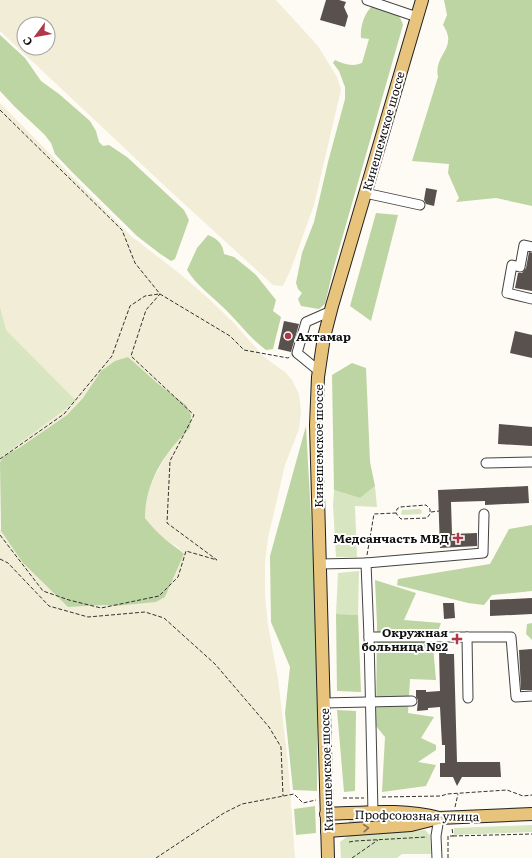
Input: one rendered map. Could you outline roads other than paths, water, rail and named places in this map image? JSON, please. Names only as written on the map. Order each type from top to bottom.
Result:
[{"type":"main road","name":"Кинешемское шоссе","points":[[328,858],[316,425],[319,371],[324,336],[422,0]]},
{"type":"main road","name":"Профсоюзная улица","points":[[326,814],[411,812],[439,818],[532,814]]},
{"type":"main road","points":[[327,831],[412,825],[439,818]]},
{"type":"street","points":[[367,0],[417,16]]},
{"type":"street","points":[[365,192],[420,205]]},
{"type":"street","points":[[532,247],[524,245],[520,267],[512,265],[507,293],[532,299]]},
{"type":"street","points":[[319,371],[296,353],[306,322],[331,311]]},
{"type":"street","points":[[486,463],[532,462]]},
{"type":"street","points":[[320,564],[366,563],[483,553],[484,514]]},
{"type":"street","points":[[366,563],[373,813]]},
{"type":"street","points":[[368,637],[511,638],[516,696],[532,696]]},
{"type":"street","points":[[467,637],[468,698]]},
{"type":"street","points":[[324,703],[412,701]]},
{"type":"street","points":[[437,858],[436,836],[439,818]]},
{"type":"place","name":"Ахтамар","points":[[288,336]]},
{"type":"place","name":"Медсанчасть МВД","points":[[458,538]]},
{"type":"place","name":"Окружная больница №2","points":[[457,639]]}]
